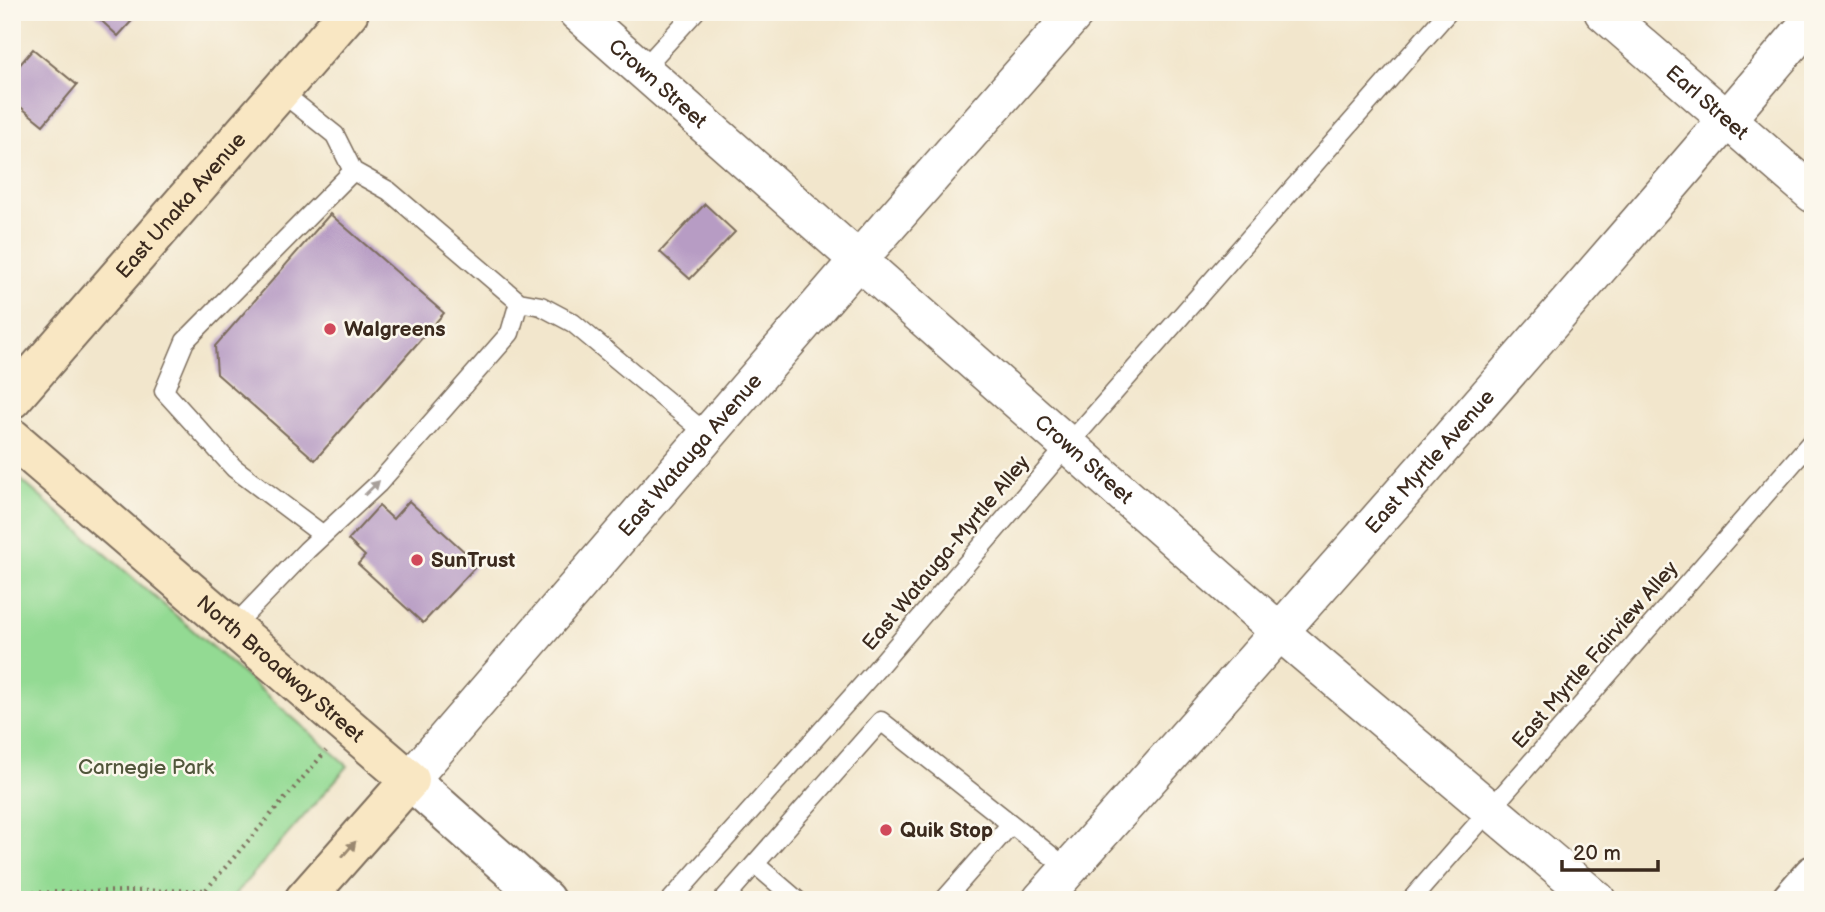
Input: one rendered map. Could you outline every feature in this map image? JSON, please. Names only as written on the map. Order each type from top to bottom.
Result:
[{"type":"main road","name":"East Unaka Avenue","points":[[12,399],[349,12]]},
{"type":"main road","name":"North Broadway Street","points":[[12,438],[410,780]]},
{"type":"main road","name":"East Watauga Avenue","points":[[304,900],[410,780]]},
{"type":"street","name":"Crown Street","points":[[577,12],[1280,632],[1597,900]]},
{"type":"street","name":"East Watauga Avenue","points":[[410,780],[1076,12]]},
{"type":"street","name":"Earl Street","points":[[1603,12],[1813,194]]},
{"type":"street","name":"East Myrtle Avenue","points":[[1041,900],[1280,632],[1813,18]]},
{"type":"street","name":"North Broadway Street","points":[[410,780],[545,900]]},
{"type":"street","points":[[1791,900],[1813,875]]},
{"type":"lane","points":[[642,70],[695,12]]},
{"type":"lane","name":"East Watauga-Myrtle Alley","points":[[671,900],[874,672],[1068,445],[1448,12]]},
{"type":"lane","points":[[280,91],[335,135],[353,171],[389,191],[519,302],[541,306],[573,323],[708,435]]},
{"type":"lane","points":[[323,535],[234,468],[164,391],[185,341],[353,171]]},
{"type":"lane","points":[[232,628],[323,535],[378,484],[510,333],[519,302]]},
{"type":"lane","name":"East Myrtle Fairview Alley","points":[[1411,900],[1813,440]]},
{"type":"lane","points":[[723,900],[881,721],[1068,869]]},
{"type":"lane","points":[[944,900],[1011,824]]},
{"type":"lane","points":[[755,864],[797,900]]},
{"type":"path","points":[[197,900],[347,727]]},
{"type":"path","points":[[12,893],[205,890]]},
{"type":"green space","name":"Carnegie Park","points":[[12,472],[348,766],[230,900],[12,900]]},
{"type":"building","points":[[92,12],[140,12],[118,36]]},
{"type":"building","points":[[33,49],[77,85],[43,125],[12,100],[12,74]]},
{"type":"building","points":[[705,204],[735,232],[690,279],[660,252]]},
{"type":"building","name":"Walgreens","points":[[330,214],[444,313],[315,460],[217,374],[215,346]]},
{"type":"building","name":"SunTrust","points":[[409,501],[478,564],[423,623],[358,564],[365,556],[348,540],[379,506],[393,519]]},
{"type":"place","name":"Walgreens","points":[[330,329]]},
{"type":"place","name":"SunTrust","points":[[417,560]]},
{"type":"place","name":"Quik Stop","points":[[886,830]]}]
